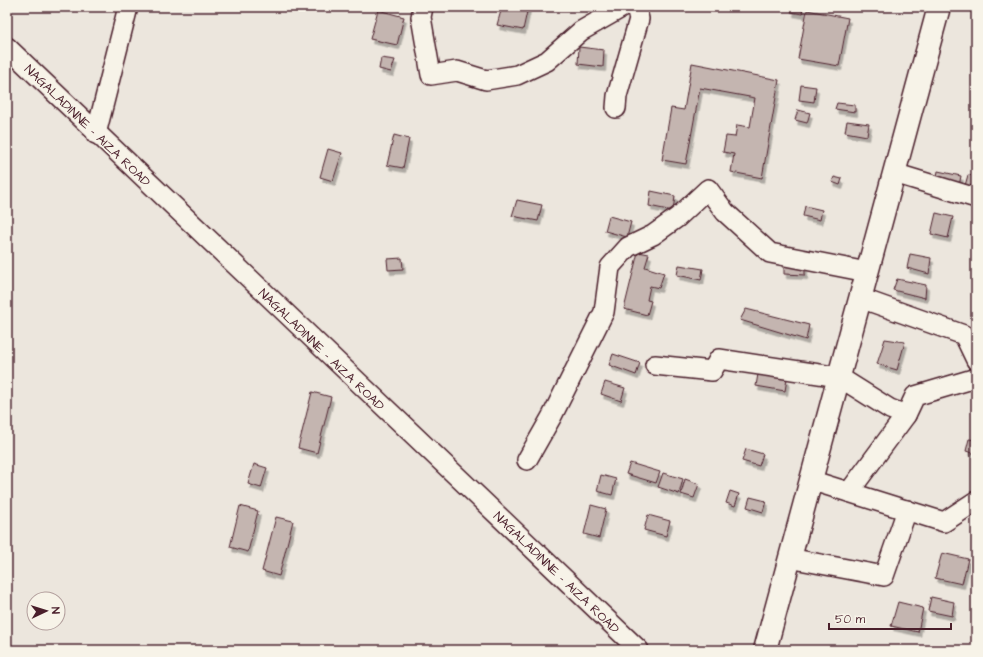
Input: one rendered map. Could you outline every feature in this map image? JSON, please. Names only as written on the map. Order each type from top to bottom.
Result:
[{"type":"main road","points":[[765,650],[939,7]]},
{"type":"street","points":[[96,134],[128,7]]},
{"type":"street","points":[[423,7],[421,17],[431,75],[457,71],[486,80],[517,75],[547,61],[581,31],[623,7]]},
{"type":"street","points":[[616,108],[617,96],[639,19],[636,7]]},
{"type":"street","name":"NAGALADINNE - AIZA ROAD","points":[[7,47],[96,134],[638,650]]},
{"type":"street","points":[[894,174],[976,198]]},
{"type":"street","points":[[526,460],[552,416],[604,312],[610,267],[628,247],[653,235],[678,217],[708,189],[726,212],[770,253],[867,272]]},
{"type":"street","points":[[860,298],[964,335],[976,360]]},
{"type":"street","points":[[655,365],[712,371],[719,359],[839,377],[890,409],[906,415]]},
{"type":"street","points":[[849,492],[906,415],[915,396],[976,378]]},
{"type":"street","points":[[810,480],[944,522],[976,501]]},
{"type":"street","points":[[789,558],[884,576],[907,510]]},
{"type":"building","points":[[502,7],[528,7],[523,30],[497,25]]},
{"type":"building","points":[[792,7],[803,7],[802,14],[791,12]]},
{"type":"building","points":[[378,10],[404,17],[397,45],[370,39]]},
{"type":"building","points":[[807,10],[848,18],[839,66],[798,59]]},
{"type":"building","points":[[579,47],[604,50],[603,67],[578,64]]},
{"type":"building","points":[[381,58],[395,60],[391,72],[379,69]]},
{"type":"building","points":[[692,63],[779,80],[762,178],[731,172],[734,154],[723,152],[726,136],[735,137],[737,125],[750,127],[755,98],[700,88],[686,164],[662,160],[671,108],[684,110]]},
{"type":"building","points":[[801,85],[816,87],[814,102],[799,100]]},
{"type":"building","points":[[837,103],[855,105],[855,112],[835,109]]},
{"type":"building","points":[[798,110],[810,113],[807,123],[795,120]]},
{"type":"building","points":[[847,121],[869,124],[867,136],[845,132]]},
{"type":"building","points":[[394,135],[409,139],[403,168],[387,165]]},
{"type":"building","points":[[328,149],[342,153],[333,181],[320,177]]},
{"type":"building","points":[[938,171],[961,176],[959,186],[936,182]]},
{"type":"building","points":[[968,175],[976,176],[976,190],[964,189]]},
{"type":"building","points":[[834,177],[842,179],[840,185],[832,182]]},
{"type":"building","points":[[651,191],[675,196],[673,211],[649,206]]},
{"type":"building","points":[[517,200],[542,205],[538,221],[512,216]]},
{"type":"building","points":[[805,206],[822,210],[820,220],[803,216]]},
{"type":"building","points":[[936,213],[953,217],[948,238],[931,234]]},
{"type":"building","points":[[609,216],[631,222],[627,237],[605,231]]},
{"type":"building","points":[[638,252],[649,254],[645,267],[664,273],[659,288],[650,286],[647,300],[651,301],[647,315],[624,309]]},
{"type":"building","points":[[910,254],[931,258],[929,274],[907,268]]},
{"type":"building","points":[[402,258],[403,269],[388,270],[387,259]]},
{"type":"building","points":[[679,265],[703,269],[701,280],[677,275]]},
{"type":"building","points":[[784,266],[805,267],[805,275],[784,274]]},
{"type":"building","points":[[897,279],[926,285],[925,298],[893,290]]},
{"type":"building","points":[[746,309],[809,325],[806,340],[740,320]]},
{"type":"building","points":[[885,339],[905,342],[897,370],[877,364]]},
{"type":"building","points":[[613,354],[640,363],[636,375],[609,365]]},
{"type":"building","points":[[758,374],[787,379],[785,391],[756,386]]},
{"type":"building","points":[[605,382],[625,388],[621,401],[601,394]]},
{"type":"building","points":[[312,392],[331,397],[317,453],[298,448]]},
{"type":"building","points":[[969,439],[976,440],[976,454],[966,451]]},
{"type":"building","points":[[746,449],[763,454],[759,466],[742,461]]},
{"type":"building","points":[[630,463],[660,472],[656,483],[626,474]]},
{"type":"building","points":[[254,464],[267,468],[261,488],[248,484]]},
{"type":"building","points":[[663,473],[683,479],[679,494],[658,487]]},
{"type":"building","points":[[601,475],[616,479],[612,495],[597,491]]},
{"type":"building","points":[[685,479],[699,484],[694,498],[681,494]]},
{"type":"building","points":[[730,491],[739,494],[735,506],[726,503]]},
{"type":"building","points":[[750,497],[766,501],[763,512],[747,507]]},
{"type":"building","points":[[591,505],[606,509],[599,538],[584,534]]},
{"type":"building","points":[[240,506],[258,511],[248,552],[230,547]]},
{"type":"building","points":[[648,515],[670,521],[666,536],[644,530]]},
{"type":"building","points":[[276,517],[293,521],[279,576],[262,571]]},
{"type":"building","points":[[942,553],[968,559],[962,584],[935,578]]},
{"type":"building","points":[[931,597],[954,602],[952,616],[928,611]]},
{"type":"building","points":[[898,602],[923,608],[918,632],[891,626]]}]
